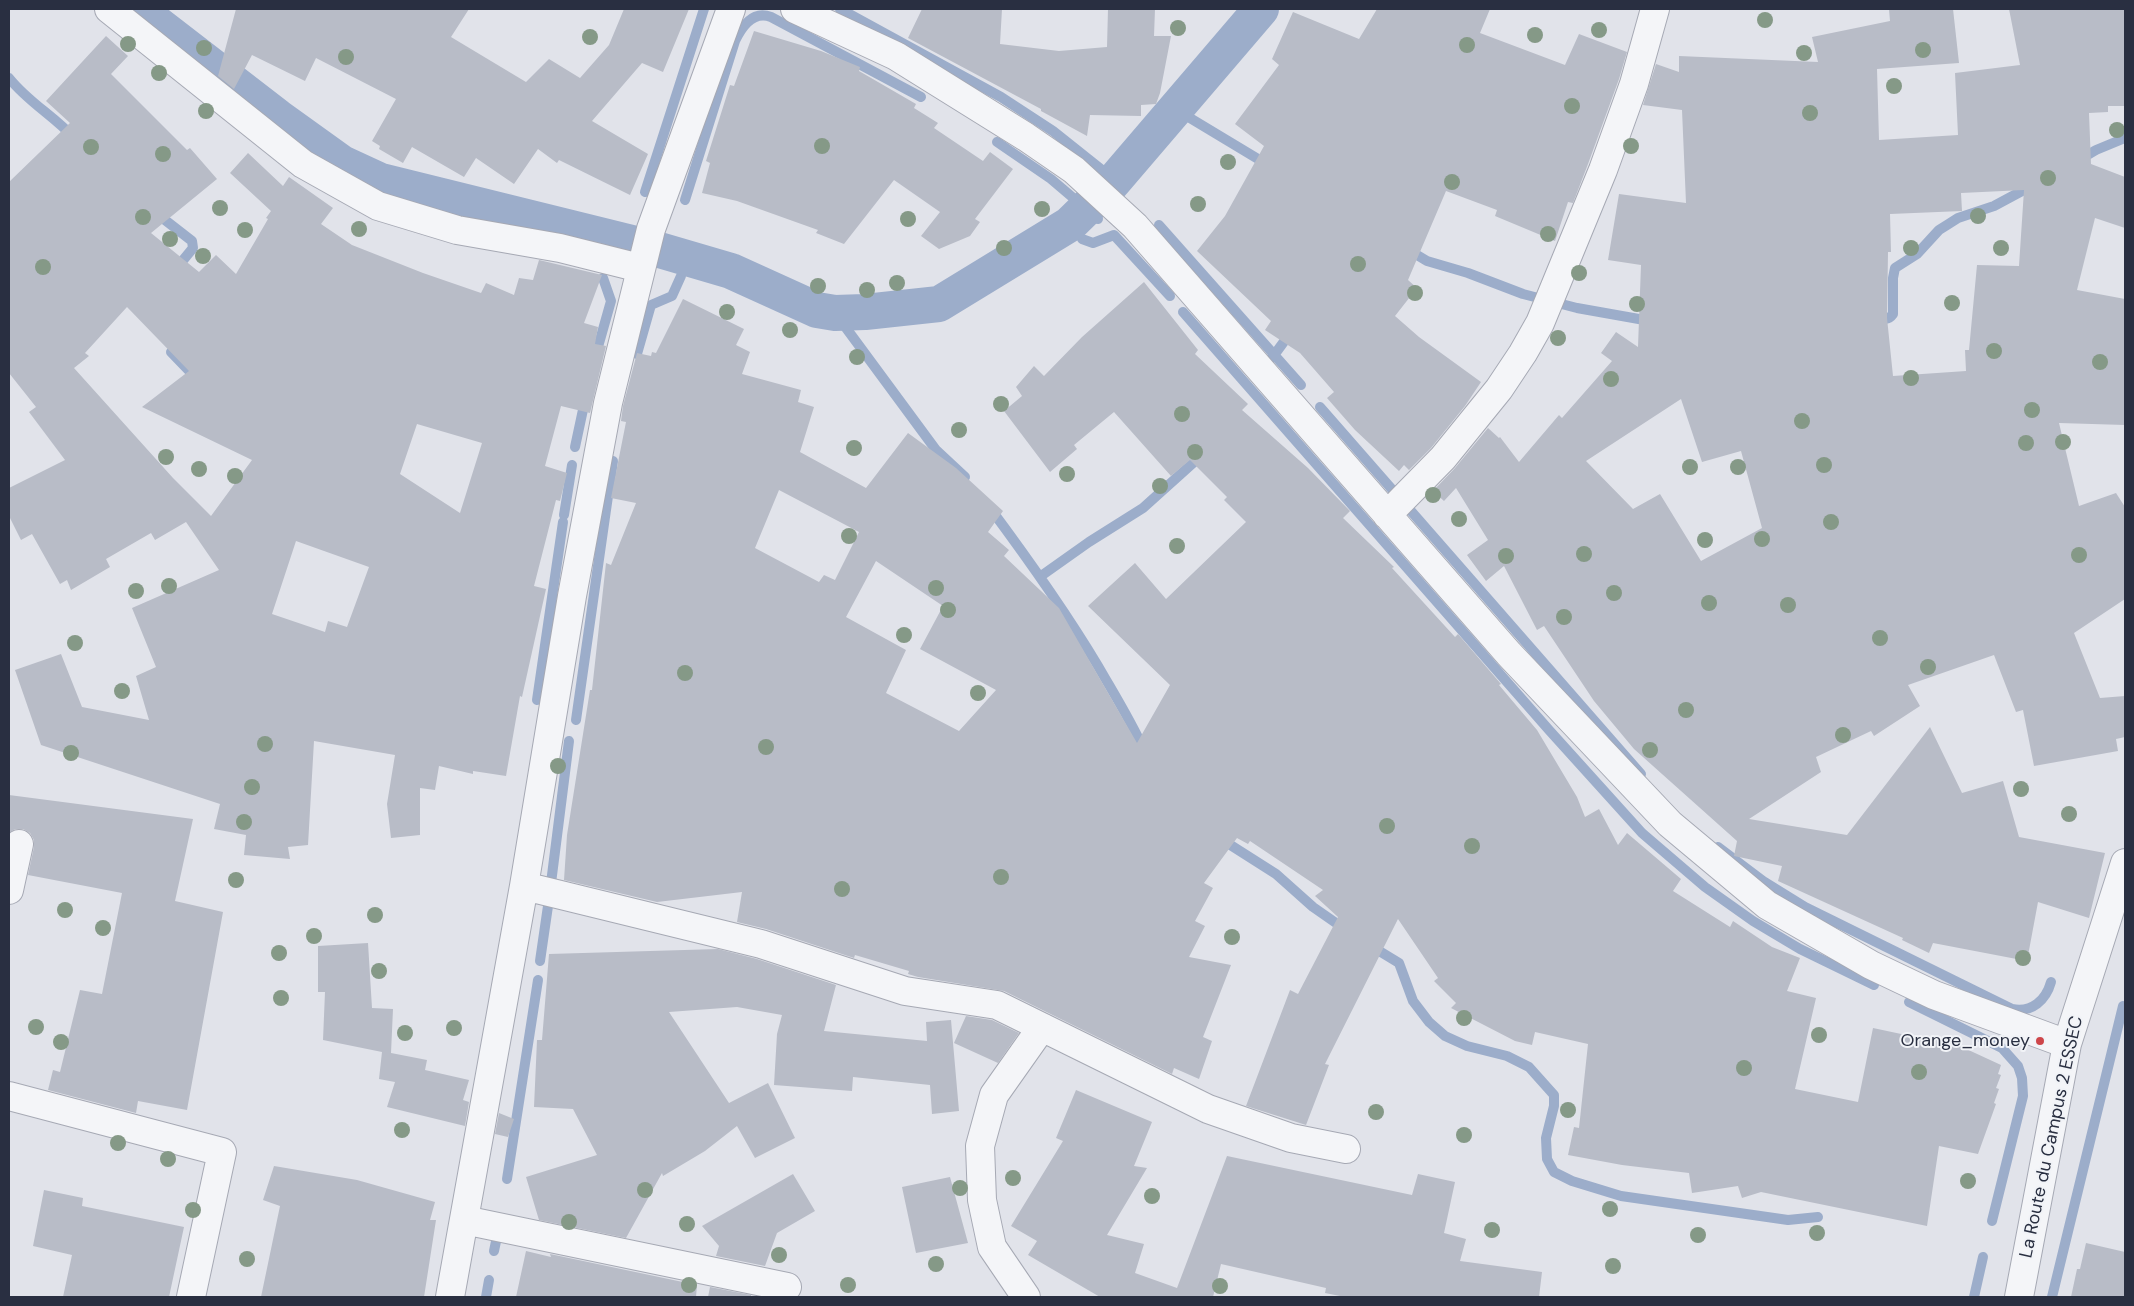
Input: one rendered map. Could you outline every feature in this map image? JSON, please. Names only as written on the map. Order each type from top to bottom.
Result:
[{"type":"street","points":[[109,9],[303,164],[378,206],[457,230],[560,248],[640,268]]},
{"type":"street","points":[[450,1297],[524,886],[572,596],[608,403],[651,229],[731,9]]},
{"type":"street","points":[[795,9],[896,56],[1026,137],[1074,170],[1135,226],[1508,654],[1670,824],[1767,905],[1871,965],[1934,995],[2067,1044]]},
{"type":"street","points":[[1387,515],[1442,458],[1499,389],[1540,323],[1606,161],[1634,84],[1655,9]]},
{"type":"street","points":[[9,890],[19,844]]},
{"type":"street","name":"La Route du Campus 2 ESSEC","points":[[2019,1297],[2067,1044],[2125,863]]},
{"type":"street","points":[[524,886],[761,944],[905,991],[991,1004],[1208,1109],[1291,1138],[1346,1149]]},
{"type":"street","points":[[1026,1297],[992,1247],[982,1200],[980,1146],[994,1095],[1042,1028]]},
{"type":"street","points":[[9,1096],[222,1152],[191,1297]]},
{"type":"street","points":[[464,1220],[787,1287]]},
{"type":"building","points":[[236,9],[469,9],[451,37],[526,82],[549,59],[580,78],[609,45],[624,9],[689,9],[663,72],[642,63],[592,121],[648,154],[630,195],[559,160],[557,163],[538,149],[514,184],[476,158],[464,177],[412,147],[403,163],[379,149],[380,146],[372,141],[396,99],[316,58],[305,81],[252,55],[234,89],[218,76]]},
{"type":"building","points":[[922,9],[1002,9],[1000,44],[1059,51],[1107,47],[1108,9],[1155,9],[1154,36],[1171,36],[1160,93],[1156,104],[1141,105],[1141,116],[1090,115],[1087,136],[1041,111],[1041,109],[908,38]]},
{"type":"building","points":[[1377,9],[1490,9],[1480,33],[1565,65],[1579,34],[1627,52],[1588,164],[1573,203],[1568,202],[1555,241],[1495,216],[1497,210],[1446,191],[1408,280],[1417,288],[1395,316],[1419,337],[1481,382],[1465,406],[1431,448],[1409,470],[1404,465],[1399,471],[1355,430],[1327,398],[1334,392],[1300,353],[1265,330],[1271,321],[1197,251],[1225,216],[1264,146],[1235,124],[1279,65],[1272,59],[1293,12],[1359,39]]},
{"type":"building","points":[[1889,9],[1953,9],[1959,63],[1877,69],[1879,140],[1958,135],[1955,73],[2020,65],[2009,9],[2125,9],[2125,106],[2108,106],[2108,112],[2089,113],[2091,164],[2125,177],[2125,228],[2095,218],[2077,290],[2125,299],[2125,425],[2059,423],[2079,506],[2116,493],[2125,507],[2125,599],[2074,633],[2100,698],[2125,696],[2125,737],[2116,739],[2118,751],[2034,766],[2023,710],[2016,712],[1994,655],[1908,685],[1920,706],[1874,736],[1871,731],[1816,757],[1821,772],[1749,819],[1847,835],[1930,727],[1962,793],[2003,781],[2019,837],[2105,853],[2089,918],[2038,902],[2027,961],[1933,943],[1929,953],[1902,940],[1903,938],[1778,881],[1782,866],[1734,856],[1737,841],[1634,749],[1594,701],[1544,626],[1537,630],[1504,566],[1486,581],[1467,555],[1488,540],[1456,488],[1444,501],[1433,491],[1488,428],[1500,437],[1519,462],[1559,415],[1562,418],[1612,361],[1601,353],[1616,332],[1638,347],[1641,265],[1608,260],[1619,194],[1686,203],[1682,110],[1643,105],[1656,64],[1679,72],[1679,56],[1818,62],[1812,37],[1890,21]],"holes":[[[2024,190],[2019,266],[1977,265],[1969,350],[1965,350],[1966,371],[1893,376],[1887,318],[1888,252],[1891,252],[1890,214],[1962,211],[1961,193]],[[1681,399],[1702,462],[1741,451],[1762,528],[1701,561],[1660,494],[1633,509],[1586,461]]]},
{"type":"building","points":[[754,31],[821,51],[860,67],[859,71],[916,104],[914,108],[938,123],[934,128],[983,161],[990,152],[1013,169],[975,219],[980,222],[970,236],[939,249],[921,236],[940,212],[894,180],[844,244],[816,233],[818,230],[737,201],[702,193],[710,163],[706,161],[730,85],[734,86]]},
{"type":"building","points":[[106,36],[128,56],[111,74],[187,150],[190,148],[217,179],[151,233],[199,272],[216,255],[236,274],[268,219],[266,218],[271,211],[230,173],[248,153],[283,186],[289,177],[333,208],[321,224],[352,245],[481,293],[486,283],[514,295],[519,278],[533,280],[539,260],[602,275],[584,323],[598,327],[595,344],[606,346],[590,413],[561,406],[545,466],[567,473],[560,501],[556,500],[534,586],[546,589],[522,697],[520,696],[506,776],[473,771],[473,774],[439,766],[435,790],[420,788],[420,835],[391,838],[387,804],[395,755],[314,741],[308,845],[288,847],[290,859],[244,855],[246,835],[214,829],[220,804],[41,745],[15,670],[61,654],[82,707],[149,720],[136,676],[156,667],[132,608],[219,570],[186,522],[155,540],[151,533],[106,559],[110,567],[71,590],[67,580],[60,584],[32,534],[21,540],[9,516],[9,488],[65,460],[29,412],[36,407],[9,373],[9,182],[70,123],[46,101]],"holes":[[[127,307],[189,371],[142,407],[252,460],[211,516],[173,478],[74,368],[89,356],[85,353]],[[417,424],[482,443],[460,513],[400,474]],[[296,541],[369,567],[347,627],[328,621],[325,632],[272,614]]]},
{"type":"building","points":[[1144,282],[1198,350],[1195,354],[1248,404],[1242,410],[1308,468],[1350,511],[1343,518],[1394,567],[1392,568],[1455,637],[1458,634],[1501,684],[1499,685],[1537,730],[1577,797],[1585,817],[1599,809],[1618,845],[1627,833],[1681,879],[1673,891],[1730,927],[1733,921],[1772,947],[1800,958],[1787,991],[1816,998],[1795,1089],[1858,1102],[1873,1028],[1934,1041],[1936,1035],[2001,1065],[1998,1074],[2001,1075],[1996,1088],[1999,1089],[1994,1103],[1996,1104],[1978,1154],[1939,1146],[1927,1226],[1761,1192],[1742,1198],[1738,1186],[1692,1193],[1689,1173],[1622,1165],[1568,1155],[1574,1127],[1579,1128],[1588,1044],[1535,1032],[1532,1045],[1515,1041],[1451,1008],[1456,1003],[1434,981],[1438,978],[1398,919],[1325,1064],[1329,1065],[1306,1125],[1246,1106],[1290,990],[1298,994],[1338,917],[1315,896],[1323,890],[1250,841],[1248,844],[1237,838],[1204,883],[1213,888],[1195,921],[1205,926],[1189,957],[1231,965],[1203,1037],[1212,1041],[1199,1079],[1174,1068],[1172,1074],[1004,991],[918,977],[908,974],[909,971],[855,955],[854,958],[766,929],[737,922],[742,892],[657,902],[564,880],[567,835],[590,690],[592,690],[606,563],[611,565],[636,503],[611,498],[626,422],[621,421],[623,406],[637,353],[651,356],[652,352],[656,353],[683,299],[744,329],[736,345],[750,352],[742,374],[801,390],[798,402],[814,407],[800,452],[866,488],[908,433],[956,468],[1003,511],[988,532],[1009,550],[1004,556],[1059,608],[1137,743],[1170,685],[1088,606],[1135,563],[1166,599],[1246,522],[1224,500],[1227,497],[1190,460],[1171,476],[1114,412],[1074,445],[1077,449],[1050,472],[1004,411],[1022,396],[1016,387],[1034,366],[1044,376],[1082,337]],"holes":[[[779,490],[859,532],[835,580],[824,575],[819,582],[755,548]],[[876,561],[943,606],[920,649],[996,690],[959,731],[886,693],[906,650],[846,617]]]},
{"type":"building","points":[[9,795],[193,819],[175,901],[223,912],[187,1110],[138,1101],[136,1113],[48,1090],[53,1070],[60,1072],[80,990],[102,994],[122,893],[28,875],[34,840],[30,833],[23,829],[15,829],[9,833]]},
{"type":"building","points":[[368,943],[372,1008],[393,1009],[391,1053],[427,1060],[425,1070],[469,1080],[463,1100],[469,1102],[465,1126],[387,1107],[395,1082],[379,1079],[382,1052],[323,1040],[325,992],[318,992],[318,946]]},
{"type":"building","points":[[718,949],[757,959],[836,985],[824,1031],[927,1041],[926,1022],[951,1020],[959,1111],[932,1114],[930,1085],[853,1077],[852,1091],[774,1085],[777,1034],[782,1015],[737,1007],[669,1012],[729,1103],[768,1083],[795,1138],[755,1158],[737,1126],[705,1151],[663,1176],[662,1173],[626,1238],[539,1220],[526,1177],[597,1155],[573,1109],[534,1107],[537,1040],[542,1040],[549,954]]},
{"type":"building","points":[[966,1016],[992,1020],[1019,1033],[998,1063],[954,1043]]},
{"type":"building","points":[[1076,1090],[1152,1122],[1134,1166],[1147,1168],[1107,1235],[1144,1244],[1135,1273],[1177,1288],[1227,1156],[1412,1195],[1418,1174],[1455,1182],[1444,1233],[1466,1239],[1460,1261],[1542,1272],[1539,1297],[1345,1297],[1325,1293],[1326,1288],[1221,1264],[1213,1297],[1100,1297],[1028,1255],[1037,1241],[1011,1226],[1063,1141],[1056,1138]]},
{"type":"building","points":[[499,1113],[514,1119],[508,1137],[495,1134]]},
{"type":"building","points":[[274,1166],[357,1180],[435,1202],[430,1220],[436,1220],[424,1297],[261,1297],[280,1206],[263,1200]]},
{"type":"building","points":[[793,1174],[815,1211],[777,1233],[765,1266],[716,1256],[719,1246],[702,1226]]},
{"type":"building","points":[[950,1177],[968,1243],[916,1253],[902,1187]]},
{"type":"building","points":[[44,1190],[83,1198],[82,1206],[184,1227],[169,1297],[63,1297],[72,1255],[33,1246]]},
{"type":"building","points":[[2086,1243],[2125,1252],[2125,1297],[2071,1297],[2077,1269],[2080,1269]]},
{"type":"building","points":[[526,1251],[551,1257],[550,1254],[697,1285],[696,1297],[516,1297]]},
{"type":"building","points":[[710,1287],[751,1295],[751,1297],[708,1297]]},
{"type":"waterway","points":[[138,9],[278,117],[342,163],[381,181],[656,249],[731,271],[817,310],[835,313],[865,312],[939,304],[1070,224],[1113,182],[1261,9]]},
{"type":"waterway","points":[[645,192],[704,9]]},
{"type":"waterway","points":[[840,9],[1001,97],[1053,131],[1117,182]]},
{"type":"waterway","points":[[685,200],[735,41],[745,25],[754,18],[765,15],[771,17],[921,97]]},
{"type":"waterway","points":[[9,78],[16,87],[74,138]]},
{"type":"waterway","points":[[1175,109],[1268,165]]},
{"type":"waterway","points":[[2079,160],[2096,150],[2125,138]]},
{"type":"waterway","points":[[997,142],[1051,179],[1098,219]]},
{"type":"waterway","points":[[1875,318],[1887,319],[1893,314],[1893,278],[1895,268],[1917,254],[1939,230],[1958,218],[1994,206],[2035,184]]},
{"type":"waterway","points":[[156,213],[192,241],[193,248],[175,270]]},
{"type":"waterway","points":[[1159,225],[1301,385]]},
{"type":"waterway","points":[[1082,239],[1093,243],[1114,235],[1170,296]]},
{"type":"waterway","points":[[1407,249],[1427,261],[1468,273],[1523,294],[1577,308],[1650,321]]},
{"type":"waterway","points":[[637,354],[651,305],[672,296],[681,276]]},
{"type":"waterway","points":[[596,354],[611,301],[603,278]]},
{"type":"waterway","points":[[1183,312],[1549,730],[1642,833],[1705,887],[1753,921],[1800,949],[1874,985]]},
{"type":"waterway","points":[[835,313],[936,450],[965,477]]},
{"type":"waterway","points":[[1272,358],[1291,332]]},
{"type":"waterway","points":[[171,352],[197,379]]},
{"type":"waterway","points":[[575,447],[584,405]]},
{"type":"waterway","points":[[1320,407],[1641,774]]},
{"type":"waterway","points":[[1041,576],[1089,542],[1143,508],[1203,454]]},
{"type":"waterway","points":[[576,720],[613,461]]},
{"type":"waterway","points":[[564,515],[572,465]]},
{"type":"waterway","points":[[990,508],[1046,586],[1098,666],[1144,750]]},
{"type":"waterway","points":[[537,700],[563,522]]},
{"type":"waterway","points":[[550,891],[569,741]]},
{"type":"waterway","points":[[1221,839],[1276,874],[1313,907],[1346,930]]},
{"type":"waterway","points":[[1718,847],[1763,881],[1805,907],[2012,1009],[2026,1009],[2037,1004],[2046,994],[2051,982]]},
{"type":"waterway","points":[[540,961],[548,906]]},
{"type":"waterway","points":[[1371,946],[1399,963],[1413,1001],[1429,1022],[1445,1036],[1467,1046],[1507,1056],[1529,1067],[1554,1095],[1554,1106],[1546,1138],[1547,1159],[1554,1172],[1572,1181],[1621,1196],[1788,1220],[1818,1217]]},
{"type":"waterway","points":[[507,1179],[538,980]]},
{"type":"waterway","points":[[1909,1002],[2002,1048],[2018,1066],[2022,1078],[2023,1096],[1992,1221]]},
{"type":"waterway","points":[[2052,1297],[2123,1006]]},
{"type":"waterway","points":[[494,1251],[499,1227]]},
{"type":"waterway","points":[[1974,1297],[1983,1257]]},
{"type":"waterway","points":[[486,1297],[489,1280]]},
{"type":"place","name":"Orange_money","points":[[2040,1041]]}]
